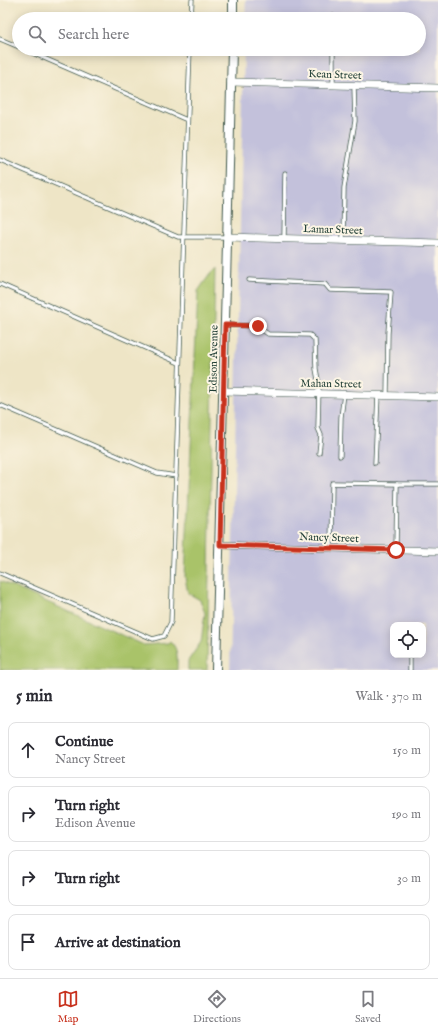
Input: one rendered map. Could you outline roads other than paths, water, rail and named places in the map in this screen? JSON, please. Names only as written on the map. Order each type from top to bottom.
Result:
[{"type":"street","points":[[233,0],[233,12]]},
{"type":"street","name":"Edison Avenue","points":[[216,670],[232,56]]},
{"type":"street","name":"Kean Street","points":[[232,82],[438,88]]},
{"type":"street","name":"Lamar Street","points":[[227,237],[438,243]]},
{"type":"street","name":"Mahan Street","points":[[224,391],[438,397]]},
{"type":"street","name":"Nancy Street","points":[[220,545],[438,551]]},
{"type":"lane","points":[[190,1],[191,12]]},
{"type":"lane","points":[[0,39],[12,44]]},
{"type":"lane","points":[[39,56],[187,120]]},
{"type":"lane","points":[[0,573],[153,639],[164,636],[171,622],[190,56]]},
{"type":"lane","points":[[333,56],[333,85]]},
{"type":"lane","points":[[343,240],[344,188],[355,121],[354,86]]},
{"type":"lane","points":[[0,160],[178,237],[227,237]]},
{"type":"lane","points":[[284,238],[285,173]]},
{"type":"lane","points":[[248,280],[325,284],[330,290],[391,292],[388,333],[387,395]]},
{"type":"lane","points":[[0,284],[179,363]]},
{"type":"lane","points":[[225,325],[258,326],[268,334],[310,335],[315,340],[316,369],[319,385],[318,428],[321,435],[319,453]]},
{"type":"lane","points":[[340,456],[341,417],[344,394]]},
{"type":"lane","points":[[375,463],[378,395]]},
{"type":"lane","points":[[0,405],[158,474],[176,476]]},
{"type":"lane","points":[[331,548],[332,483],[438,484]]},
{"type":"lane","points":[[396,550],[397,484]]},
{"type":"lane","points":[[410,658],[410,670]]}]
